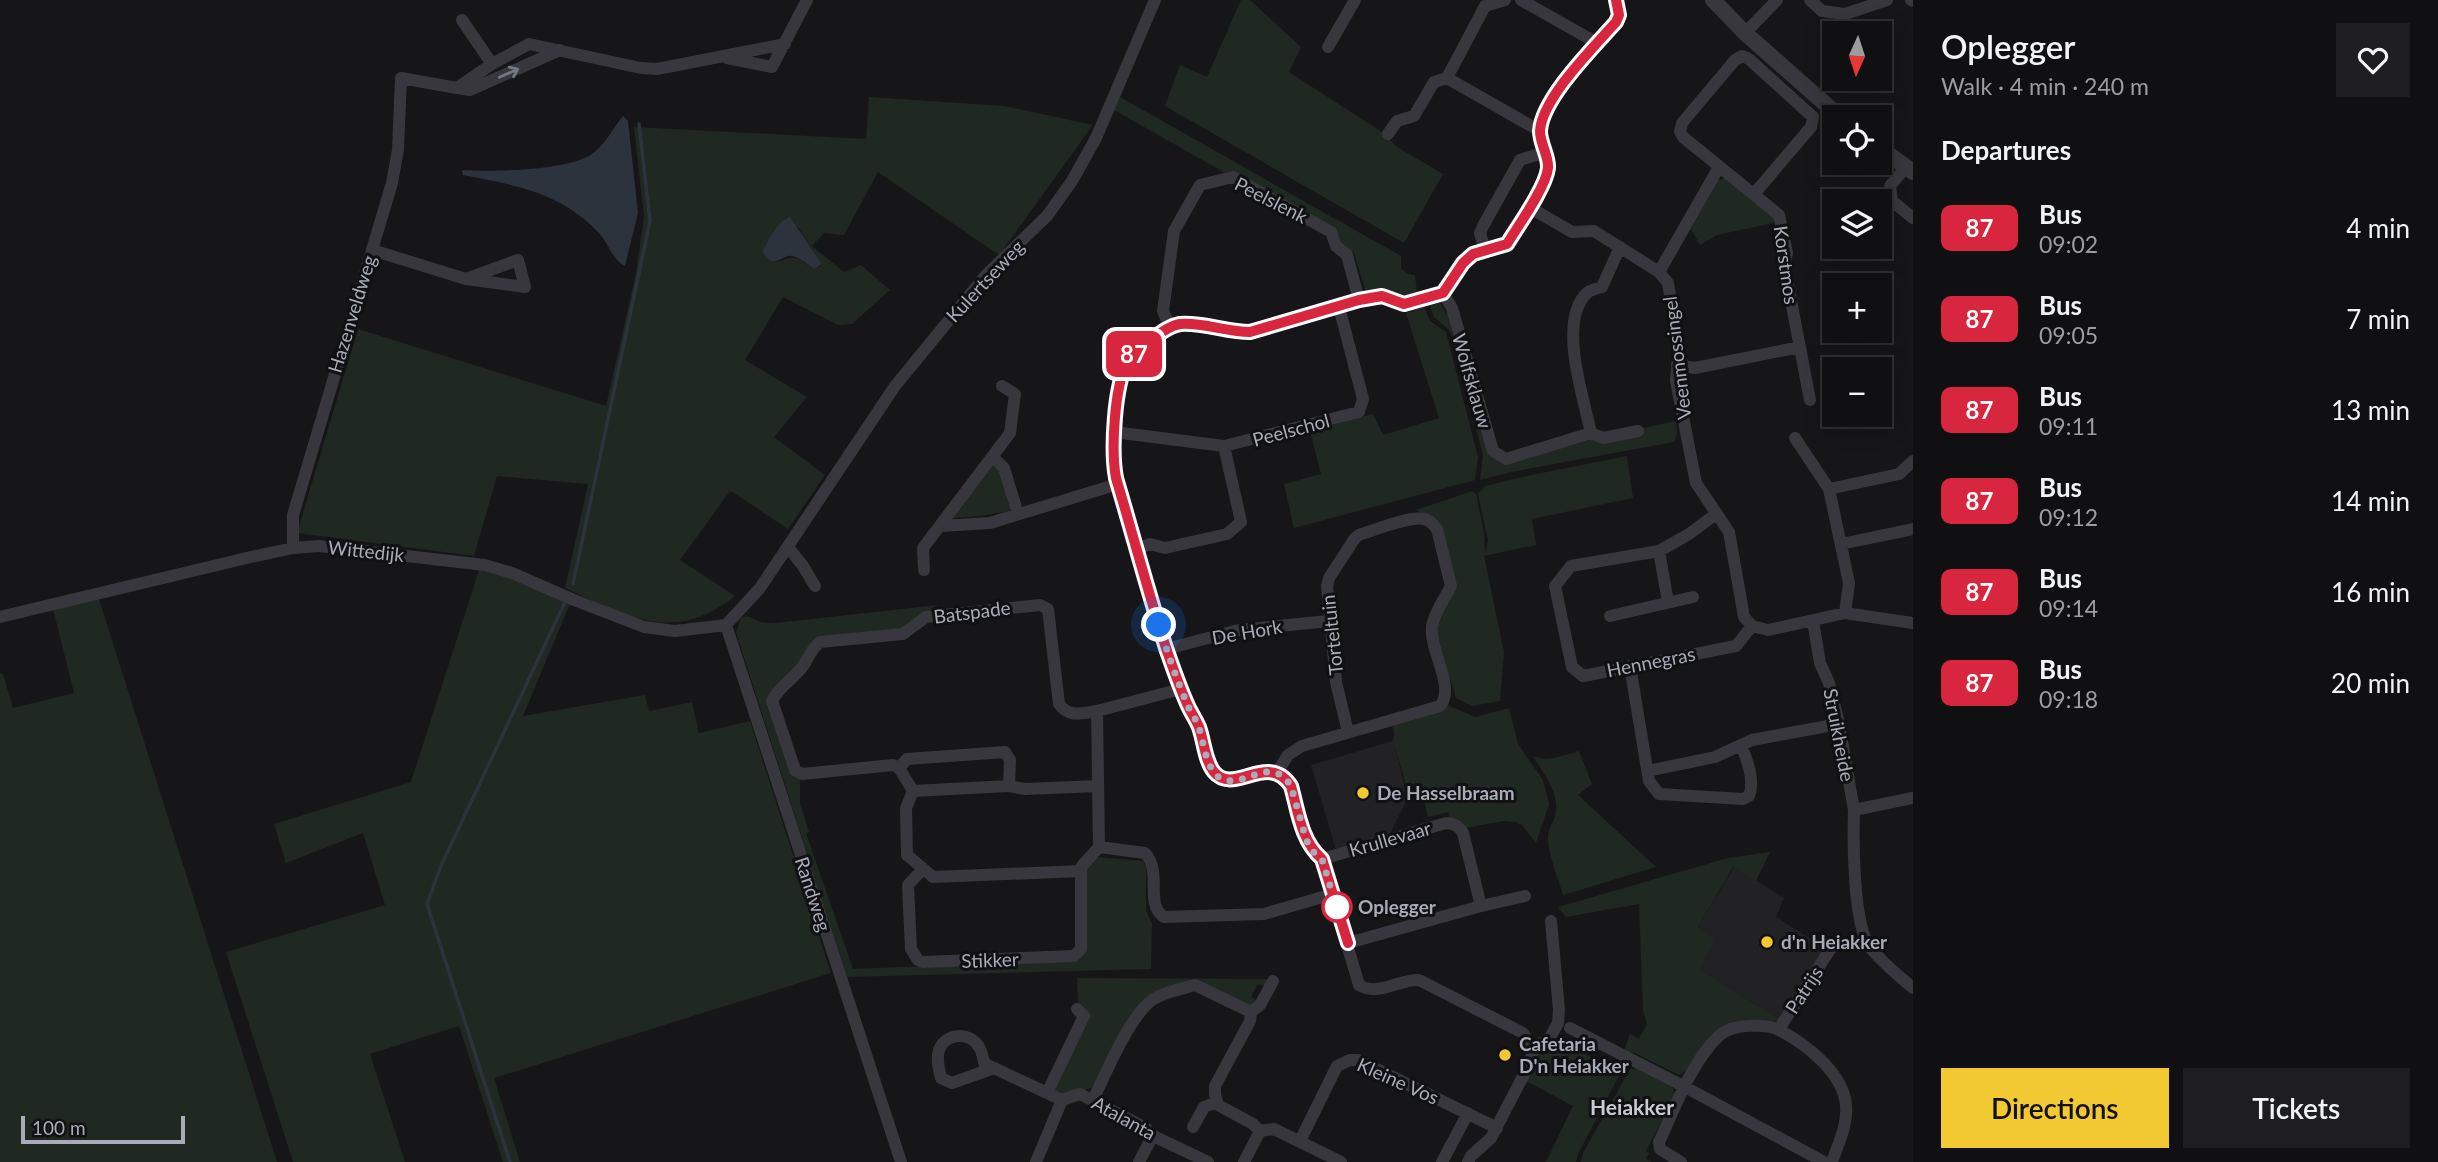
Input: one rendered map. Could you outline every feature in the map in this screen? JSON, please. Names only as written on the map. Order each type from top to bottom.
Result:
[{"type":"street","points":[[721,57],[772,67],[807,0]]},
{"type":"street","name":"Kulertseweg","points":[[726,625],[760,588],[895,386],[986,275],[1047,216],[1072,181],[1096,138],[1155,0]]},
{"type":"street","points":[[1328,47],[1355,0]]},
{"type":"street","points":[[1388,134],[1397,121],[1414,116],[1434,82],[1447,78],[1485,6],[1505,0]]},
{"type":"street","points":[[1521,0],[1597,43]]},
{"type":"street","points":[[1468,1162],[1497,1128],[1532,1059],[1531,1046],[1523,1033],[1419,980],[1411,979],[1373,990],[1366,989],[1356,980],[1348,943],[1322,859],[1311,850],[1306,839],[1291,786],[1277,773],[1268,771],[1231,780],[1222,779],[1215,773],[1167,649],[1118,484],[1113,459],[1121,375],[1129,359],[1170,327],[1182,324],[1250,332],[1359,300],[1382,296],[1404,304],[1443,293],[1463,263],[1473,254],[1507,244],[1529,207],[1545,178],[1548,166],[1540,131],[1546,114],[1563,82],[1619,15],[1616,0]]},
{"type":"street","points":[[1713,0],[1745,33],[1826,105]]},
{"type":"street","points":[[1745,33],[1776,0]]},
{"type":"street","points":[[1810,0],[1822,11],[1845,14],[1887,0]]},
{"type":"street","points":[[463,20],[492,64]]},
{"type":"street","points":[[457,88],[492,64],[529,44],[657,69],[785,44]]},
{"type":"street","points":[[457,88],[470,90],[560,50]]},
{"type":"street","name":"Korstmos","points":[[1754,194],[1811,127],[1813,117],[1749,59],[1742,56],[1735,60],[1682,123],[1680,132],[1779,215],[1787,253],[1784,264],[1810,400]]},
{"type":"street","name":"Hazenveldweg","points":[[293,548],[293,515],[392,183],[398,150],[401,78],[457,88]]},
{"type":"street","points":[[1447,78],[1540,131]]},
{"type":"street","points":[[1485,250],[1480,233],[1520,160],[1545,152]]},
{"type":"street","points":[[1892,157],[1909,170],[1890,186],[1892,201],[1913,218]]},
{"type":"street","points":[[1659,272],[1719,167]]},
{"type":"street","name":"Peelslenk","points":[[1170,327],[1163,311],[1174,231],[1200,185],[1233,177],[1331,232],[1336,246],[1347,255],[1359,300]]},
{"type":"street","name":"Veenmossingel","points":[[1529,207],[1572,232],[1594,231],[1659,272],[1668,283],[1679,347],[1679,401],[1696,483],[1728,532],[1744,617],[1752,626]]},
{"type":"street","points":[[1591,433],[1573,346],[1572,325],[1587,293],[1602,287],[1620,247]]},
{"type":"street","points":[[372,250],[466,278]]},
{"type":"street","name":"Wolfsklauw","points":[[1443,293],[1452,308],[1493,451],[1506,459],[1591,433],[1604,438],[1638,431]]},
{"type":"street","name":"Peelschol","points":[[1114,432],[1223,446],[1359,412],[1363,399],[1339,307]]},
{"type":"street","points":[[1677,365],[1695,368],[1800,347]]},
{"type":"street","points":[[924,570],[923,548],[1010,433],[1015,394],[1002,386]]},
{"type":"street","points":[[1795,439],[1829,489],[1849,583],[1845,613]]},
{"type":"street","points":[[1137,549],[1150,544],[1165,548],[1227,534],[1241,522],[1223,446]]},
{"type":"street","points":[[993,457],[1004,468],[1018,514]]},
{"type":"street","points":[[1829,489],[1899,474],[1913,461]]},
{"type":"street","points":[[941,526],[990,523],[1118,484]]},
{"type":"street","name":"Hennegras","points":[[1716,514],[1659,551],[1571,566],[1555,586],[1572,667],[1583,676],[1737,646],[1752,626]]},
{"type":"street","name":"Torteltuin","points":[[1277,773],[1288,755],[1302,746],[1440,706],[1445,700],[1446,691],[1432,641],[1433,623],[1451,586],[1437,529],[1424,519],[1410,520],[1355,538],[1326,586],[1338,698],[1348,732]]},
{"type":"street","points":[[1841,544],[1913,529]]},
{"type":"street","name":"Wittedijk","points":[[0,617],[293,548],[337,547],[485,565],[512,573],[644,627],[693,630],[726,625]]},
{"type":"street","points":[[788,547],[815,586]]},
{"type":"street","points":[[1659,551],[1668,603]]},
{"type":"street","points":[[1610,616],[1693,597]]},
{"type":"street","name":"Batspade","points":[[899,768],[893,765],[802,774],[795,770],[772,701],[777,691],[797,673],[812,648],[820,642],[903,634],[926,617],[1040,605],[1048,609],[1059,704],[1064,711],[1073,714],[1097,711]]},
{"type":"street","points":[[1752,626],[1768,630],[1845,613],[1913,623]]},
{"type":"street","name":"De Hork","points":[[1167,649],[1239,630],[1329,621]]},
{"type":"street","name":"Struikheide","points":[[1813,621],[1820,663],[1829,682],[1839,724],[1854,810],[1853,850],[1861,927],[1868,944]]},
{"type":"street","name":"Randweg","points":[[726,625],[901,1162]]},
{"type":"street","points":[[1630,666],[1649,781],[1659,794],[1743,799],[1749,796],[1752,789],[1746,756],[1741,745]]},
{"type":"street","points":[[913,791],[906,808],[907,855],[933,877],[1081,871],[1082,866],[1099,847],[1097,711],[1181,689]]},
{"type":"street","points":[[1648,771],[1715,757],[1752,740],[1839,724]]},
{"type":"street","points":[[913,791],[899,768],[907,759],[1004,752],[1010,761],[1009,786]]},
{"type":"street","points":[[913,791],[1009,786],[1024,789],[1098,786]]},
{"type":"street","points":[[1854,810],[1913,798]]},
{"type":"street","name":"Krullevaar","points":[[1322,859],[1452,823],[1463,833],[1481,906]]},
{"type":"street","points":[[1099,847],[1145,853],[1152,861],[1154,869],[1154,906],[1164,917],[1264,914],[1333,894]]},
{"type":"street","name":"Stikker","points":[[923,869],[908,885],[911,949],[918,960],[923,962],[1074,956],[1081,949],[1081,871]]},
{"type":"street","points":[[1348,943],[1525,896]]},
{"type":"street","points":[[1531,1046],[1548,1041],[1558,1023],[1551,921]]},
{"type":"street","name":"Patrijs","points":[[1779,1029],[1832,948],[1839,944],[1868,944]]},
{"type":"street","points":[[1868,944],[1879,958],[1913,988]]},
{"type":"street","points":[[1260,1131],[1253,1124],[1218,1105],[1215,1086],[1250,1021],[1251,1012],[1260,1004],[1273,981]]},
{"type":"street","points":[[1093,1100],[1132,1024],[1156,997],[1195,985],[1251,1012]]},
{"type":"street","points":[[1047,1093],[1084,1016],[1077,1009]]},
{"type":"street","points":[[1681,1162],[1660,1149],[1659,1142],[1685,1087],[1704,1053],[1721,1033],[1734,1027],[1749,1026],[1779,1029],[1825,1063],[1840,1085],[1846,1104],[1845,1124],[1832,1162]]},
{"type":"street","points":[[1570,1028],[1824,1162]]},
{"type":"street","points":[[994,1068],[952,1083],[942,1078],[939,1049],[946,1040],[955,1036],[974,1040],[980,1047],[984,1063],[1062,1100]]},
{"type":"street","name":"Kleine Vos","points":[[1300,1141],[1337,1066],[1350,1059],[1358,1060],[1497,1128]]},
{"type":"street","name":"Atalanta","points":[[1036,1162],[1062,1100],[1080,1094],[1146,1128],[1149,1134],[1208,1162]]},
{"type":"street","points":[[1193,1127],[1203,1107],[1217,1102]]},
{"type":"street","points":[[1442,1162],[1468,1113]]},
{"type":"street","points":[[1260,1131],[1274,1129],[1340,1162]]},
{"type":"street","points":[[1244,1162],[1260,1131]]},
{"type":"street","points":[[1139,1162],[1153,1135]]},
{"type":"shaded area","points":[[1241,0],[1250,0],[1301,47],[1289,72],[1382,132],[1397,147],[1443,174],[1404,243],[1165,106],[1180,65],[1207,77]]},
{"type":"shaded area","points":[[869,97],[1004,106],[1093,125],[999,255],[878,172],[844,235],[824,233],[812,246],[844,272],[861,265],[890,290],[852,324],[838,325],[783,297],[745,360],[807,397],[774,437],[825,475],[788,529],[731,491],[728,494],[680,560],[735,596],[713,611],[691,619],[670,622],[630,616],[565,588],[588,484],[497,476],[474,556],[297,533],[358,329],[606,406],[636,273],[644,217],[634,127],[866,139]],"holes":[[[798,227],[822,265],[814,269],[793,258],[776,262],[767,244]]]},
{"type":"shaded area","points":[[1120,97],[1401,256],[1401,269],[1415,275],[1417,292],[1397,297],[1385,289],[1366,293],[1354,253],[1342,248],[1336,231],[1227,174],[1114,110]]},
{"type":"shaded area","points":[[623,116],[628,121],[638,213],[625,266],[616,259],[598,232],[583,218],[552,199],[518,187],[463,175],[462,170],[529,169],[580,160],[601,146]]},
{"type":"shaded area","points":[[1728,177],[1775,218],[1773,223],[1717,235],[1700,245],[1691,229],[1718,180]]},
{"type":"shaded area","points":[[790,217],[822,264],[814,269],[791,256],[771,261],[762,252],[777,226]]},
{"type":"shaded area","points":[[1438,299],[1451,321],[1489,455],[1505,464],[1593,439],[1676,421],[1677,434],[1674,442],[1480,480],[1483,455],[1450,331],[1434,317],[1428,302]]},
{"type":"shaded area","points":[[1424,307],[1430,321],[1446,332],[1478,457],[1475,480],[1294,528],[1284,484],[1321,474],[1310,431],[1373,414],[1383,435],[1439,418],[1406,313]]},
{"type":"shaded area","points":[[1627,456],[1633,498],[1532,519],[1536,545],[1484,556],[1504,652],[1500,701],[1472,706],[1456,698],[1436,631],[1436,623],[1455,589],[1439,521],[1416,510],[1472,491],[1476,494],[1484,533],[1485,554],[1488,540],[1478,494],[1485,486]]},
{"type":"shaded area","points":[[993,465],[1002,473],[1010,511],[953,518]]},
{"type":"shaded area","points":[[479,570],[519,580],[571,601],[523,716],[645,695],[649,711],[692,702],[699,733],[750,721],[831,973],[494,1078],[520,1162],[503,1162],[459,1026],[370,1054],[405,1162],[293,1162],[226,952],[385,905],[363,833],[286,863],[274,824],[411,782]]},
{"type":"shaded area","points":[[99,599],[277,1162],[0,1162],[0,674],[3,674],[13,708],[74,693],[53,609]]},
{"type":"shaded area","points":[[938,605],[902,629],[823,638],[774,696],[800,779],[800,803],[809,832],[806,833],[853,969],[1077,960],[1084,870],[1097,857],[1143,861],[1146,869],[1146,911],[1152,923],[1151,969],[847,977],[736,632],[741,618],[747,617],[760,622],[776,623]]},
{"type":"shaded area","points":[[1447,705],[1475,717],[1509,708],[1518,744],[1543,780],[1549,804],[1536,843],[1522,825],[1515,822],[1503,821],[1465,828],[1450,821],[1448,812],[1428,817],[1420,784],[1407,788],[1393,741],[1392,723]]},
{"type":"shaded area","name":"De Hasselbraam","points":[[1393,741],[1408,798],[1388,837],[1336,850],[1311,765]]},
{"type":"shaded area","points":[[1579,751],[1592,784],[1578,795],[1656,867],[1563,895],[1548,842],[1555,816],[1556,799],[1533,756],[1550,759]]},
{"type":"shaded area","points":[[1770,852],[1756,881],[1733,867],[1698,927],[1716,939],[1699,969],[1781,1020],[1714,1033],[1701,1047],[1688,1069],[1679,1075],[1633,1052],[1630,1055],[1624,1051],[1630,1034],[1639,1039],[1647,1024],[1643,1010],[1639,904],[1566,917],[1558,907],[1728,858]]},
{"type":"shaded area","name":"d'n Heiakker","points":[[1734,867],[1784,898],[1776,917],[1826,945],[1781,1020],[1699,969],[1698,927]]},
{"type":"shaded area","points":[[1077,978],[1269,979],[1265,987],[1258,984],[1251,997],[1257,1001],[1249,1005],[1193,981],[1149,995],[1097,1086],[1063,1097],[1050,1091],[1085,1026],[1078,1007]]},
{"type":"shaded area","points":[[1563,1031],[1560,1041],[1621,1072],[1576,1162],[1546,1162],[1573,1106],[1526,1081],[1535,1051],[1553,1048]]},
{"type":"shaded area","points":[[1630,1069],[1641,1069],[1673,1088],[1675,1095],[1646,1151],[1649,1153],[1646,1159],[1652,1162],[1581,1162],[1583,1153]]},
{"type":"waterway","points":[[573,584],[650,221],[639,124]]},
{"type":"waterway","points":[[510,1162],[427,904],[441,866],[565,602]]},
{"type":"bus line","name":"87","points":[[1348,943],[1322,859],[1311,850],[1306,839],[1291,786],[1286,779],[1268,771],[1231,780],[1222,779],[1210,765],[1198,724],[1189,708],[1167,649],[1116,478],[1113,459],[1114,432],[1121,375],[1129,359],[1170,327],[1182,324],[1250,332],[1359,300],[1382,296],[1404,304],[1443,293],[1463,263],[1473,254],[1507,244],[1529,207],[1545,178],[1548,166],[1540,131],[1546,114],[1563,82],[1616,22],[1619,15],[1616,0]]},
{"type":"place","name":"De Hasselbraam","points":[[1363,793]]},
{"type":"place","name":"Oplegger","points":[[1337,907]]},
{"type":"place","name":"d'n Heiakker","points":[[1767,942]]},
{"type":"place","name":"Cafetaria D'n Heiakker","points":[[1505,1055]]},
{"type":"district","name":"Heiakker","points":[[1632,1108]]},
{"type":"route","points":[[1159,625],[1215,773],[1222,779],[1231,780],[1268,771],[1286,779],[1291,786],[1306,839],[1311,850],[1322,859],[1340,919],[1337,907]]}]
